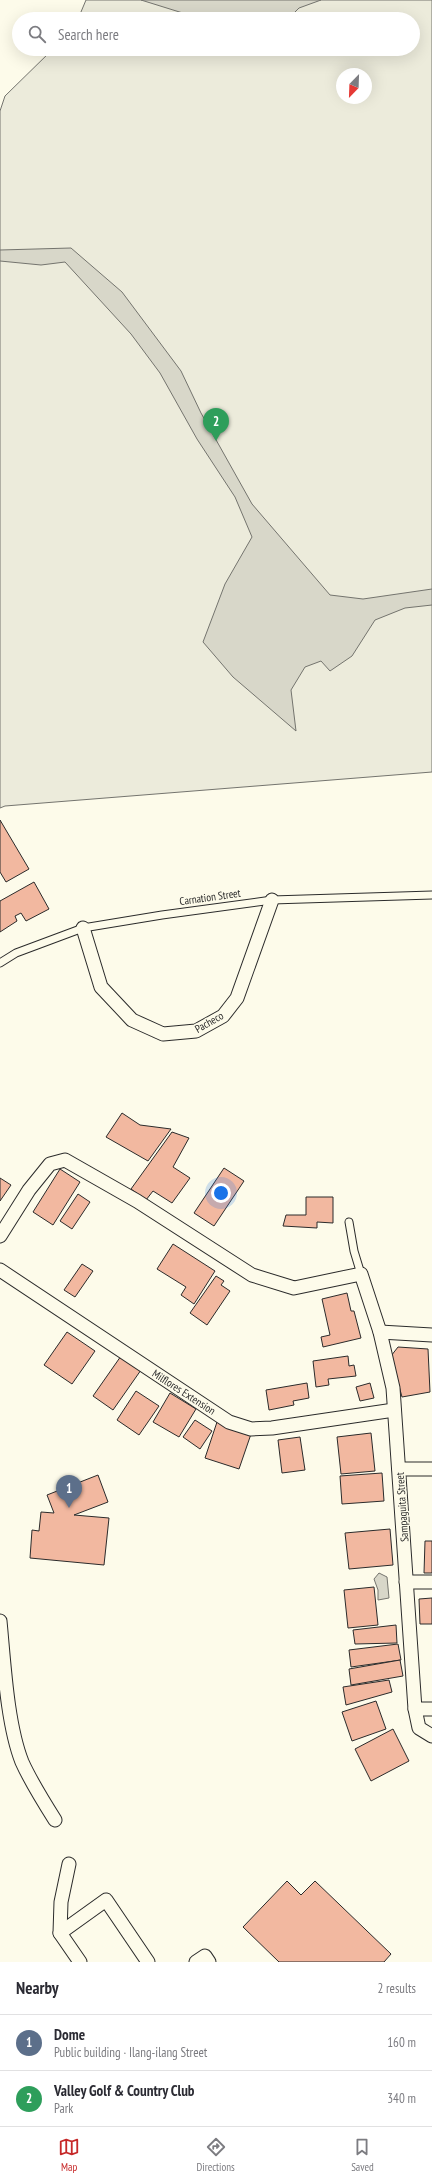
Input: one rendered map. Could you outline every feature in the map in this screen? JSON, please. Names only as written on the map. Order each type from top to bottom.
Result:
[{"type":"street","name":"Pacheco","points":[[83,928],[101,987],[132,1020],[163,1034],[196,1031],[223,1016],[237,998],[272,900]]},
{"type":"street","points":[[0,1236],[30,1190],[50,1164],[65,1160],[137,1201],[252,1276],[294,1288],[361,1274]]},
{"type":"street","name":"Milflores Extension","points":[[0,1270],[229,1422],[251,1429],[272,1428],[394,1410]]},
{"type":"street","name":"Sampaguita Street","points":[[361,1274],[380,1332],[393,1388],[415,1709],[419,1728],[432,1736]]},
{"type":"street","points":[[380,1332],[432,1335]]},
{"type":"street","points":[[399,1469],[432,1469]]},
{"type":"street","points":[[406,1582],[432,1582]]},
{"type":"street","points":[[0,1620],[6,1683],[13,1726],[22,1761],[55,1820]]},
{"type":"street","points":[[415,1709],[432,1709]]},
{"type":"street","points":[[69,1864],[61,1902],[60,1933],[80,1962]]},
{"type":"street","points":[[60,1933],[106,1900],[148,1962]]},
{"type":"street","points":[[196,1962],[205,1956],[209,1962]]},
{"type":"lane","name":"Carnation Street","points":[[0,963],[16,953],[83,928],[162,915],[272,900],[432,895]]},
{"type":"lane","points":[[349,1222],[354,1251],[361,1274]]},
{"type":"shaded area","points":[[86,0],[432,0],[432,772],[5,806],[0,808],[0,111],[5,96],[46,56],[420,56],[420,12],[81,12]]},
{"type":"shaded area","points":[[141,0],[321,0],[299,8],[295,12],[180,12]]},
{"type":"shaded area","points":[[71,248],[122,292],[181,371],[201,413],[252,504],[330,595],[363,599],[432,589],[432,605],[405,608],[375,620],[352,656],[330,671],[321,661],[305,667],[291,690],[296,731],[233,677],[203,642],[225,584],[252,537],[235,497],[197,439],[160,373],[131,334],[65,262],[41,265],[0,261],[0,250]]},
{"type":"shaded area","points":[[379,1573],[387,1577],[389,1598],[378,1600],[378,1590],[374,1579]]},
{"type":"building","points":[[0,820],[29,869],[6,882],[0,872]]},
{"type":"building","points":[[34,882],[49,909],[26,921],[21,913],[15,916],[17,921],[0,932],[0,901]]},
{"type":"building","points":[[122,1113],[140,1125],[171,1129],[148,1161],[106,1137]]},
{"type":"building","points":[[172,1132],[189,1138],[173,1167],[190,1178],[172,1203],[153,1191],[146,1200],[131,1189]]},
{"type":"building","points":[[224,1168],[244,1181],[214,1226],[194,1213]]},
{"type":"building","points":[[60,1169],[80,1182],[53,1225],[33,1212]]},
{"type":"building","points":[[0,1178],[11,1185],[0,1201]]},
{"type":"building","points":[[78,1194],[90,1202],[72,1229],[60,1221]]},
{"type":"building","points":[[306,1197],[333,1197],[333,1223],[317,1222],[317,1228],[283,1226],[286,1215],[306,1215]]},
{"type":"building","points":[[173,1244],[215,1271],[194,1304],[181,1295],[186,1287],[157,1269]]},
{"type":"building","points":[[82,1264],[93,1271],[75,1297],[64,1290]]},
{"type":"building","points":[[216,1276],[224,1281],[221,1285],[230,1291],[207,1325],[190,1313]]},
{"type":"building","points":[[347,1293],[351,1311],[354,1311],[361,1338],[323,1347],[321,1337],[330,1335],[322,1299]]},
{"type":"building","points":[[67,1332],[95,1351],[72,1384],[44,1365]]},
{"type":"building","points":[[398,1347],[428,1349],[430,1392],[402,1397],[391,1356]]},
{"type":"building","points":[[121,1356],[141,1370],[113,1410],[93,1396]]},
{"type":"building","points":[[348,1356],[349,1366],[354,1365],[356,1376],[328,1379],[329,1385],[316,1387],[313,1361]]},
{"type":"building","points":[[307,1383],[309,1398],[293,1401],[294,1405],[269,1410],[266,1390]]},
{"type":"building","points":[[370,1383],[374,1398],[360,1401],[356,1387]]},
{"type":"building","points":[[136,1391],[159,1406],[139,1435],[117,1420]]},
{"type":"building","points":[[170,1393],[196,1409],[179,1437],[153,1422]]},
{"type":"building","points":[[195,1420],[212,1431],[200,1449],[183,1437]]},
{"type":"building","points":[[217,1422],[251,1434],[239,1469],[205,1458]]},
{"type":"building","points":[[371,1433],[375,1471],[341,1474],[337,1437]]},
{"type":"building","points":[[300,1437],[305,1470],[282,1473],[278,1440]]},
{"type":"building","points":[[382,1473],[384,1501],[342,1504],[340,1476]]},
{"type":"building","points":[[98,1475],[108,1502],[74,1515],[109,1518],[104,1565],[30,1558],[32,1530],[39,1531],[41,1512],[54,1513],[47,1495]]},
{"type":"building","points":[[390,1529],[393,1565],[349,1569],[345,1533]]},
{"type":"building","points":[[425,1541],[432,1541],[432,1573],[424,1573]]},
{"type":"building","points":[[374,1587],[378,1625],[348,1628],[344,1590]]},
{"type":"building","points":[[432,1598],[432,1624],[420,1624],[419,1599]]},
{"type":"building","points":[[396,1625],[397,1643],[355,1644],[353,1630]]},
{"type":"building","points":[[398,1644],[401,1660],[351,1667],[349,1650]]},
{"type":"building","points":[[400,1660],[403,1676],[351,1685],[349,1669]]},
{"type":"building","points":[[389,1680],[392,1692],[346,1705],[343,1687]]},
{"type":"building","points":[[376,1701],[386,1729],[352,1741],[342,1712]]},
{"type":"building","points":[[393,1729],[409,1761],[371,1781],[355,1749]]},
{"type":"building","points":[[287,1881],[301,1895],[315,1881],[391,1954],[384,1962],[279,1962],[243,1927]]},
{"type":"place","name":"Valley Golf & Country Club","points":[[216,441]]},
{"type":"place","name":"Dome","points":[[69,1508]]}]
